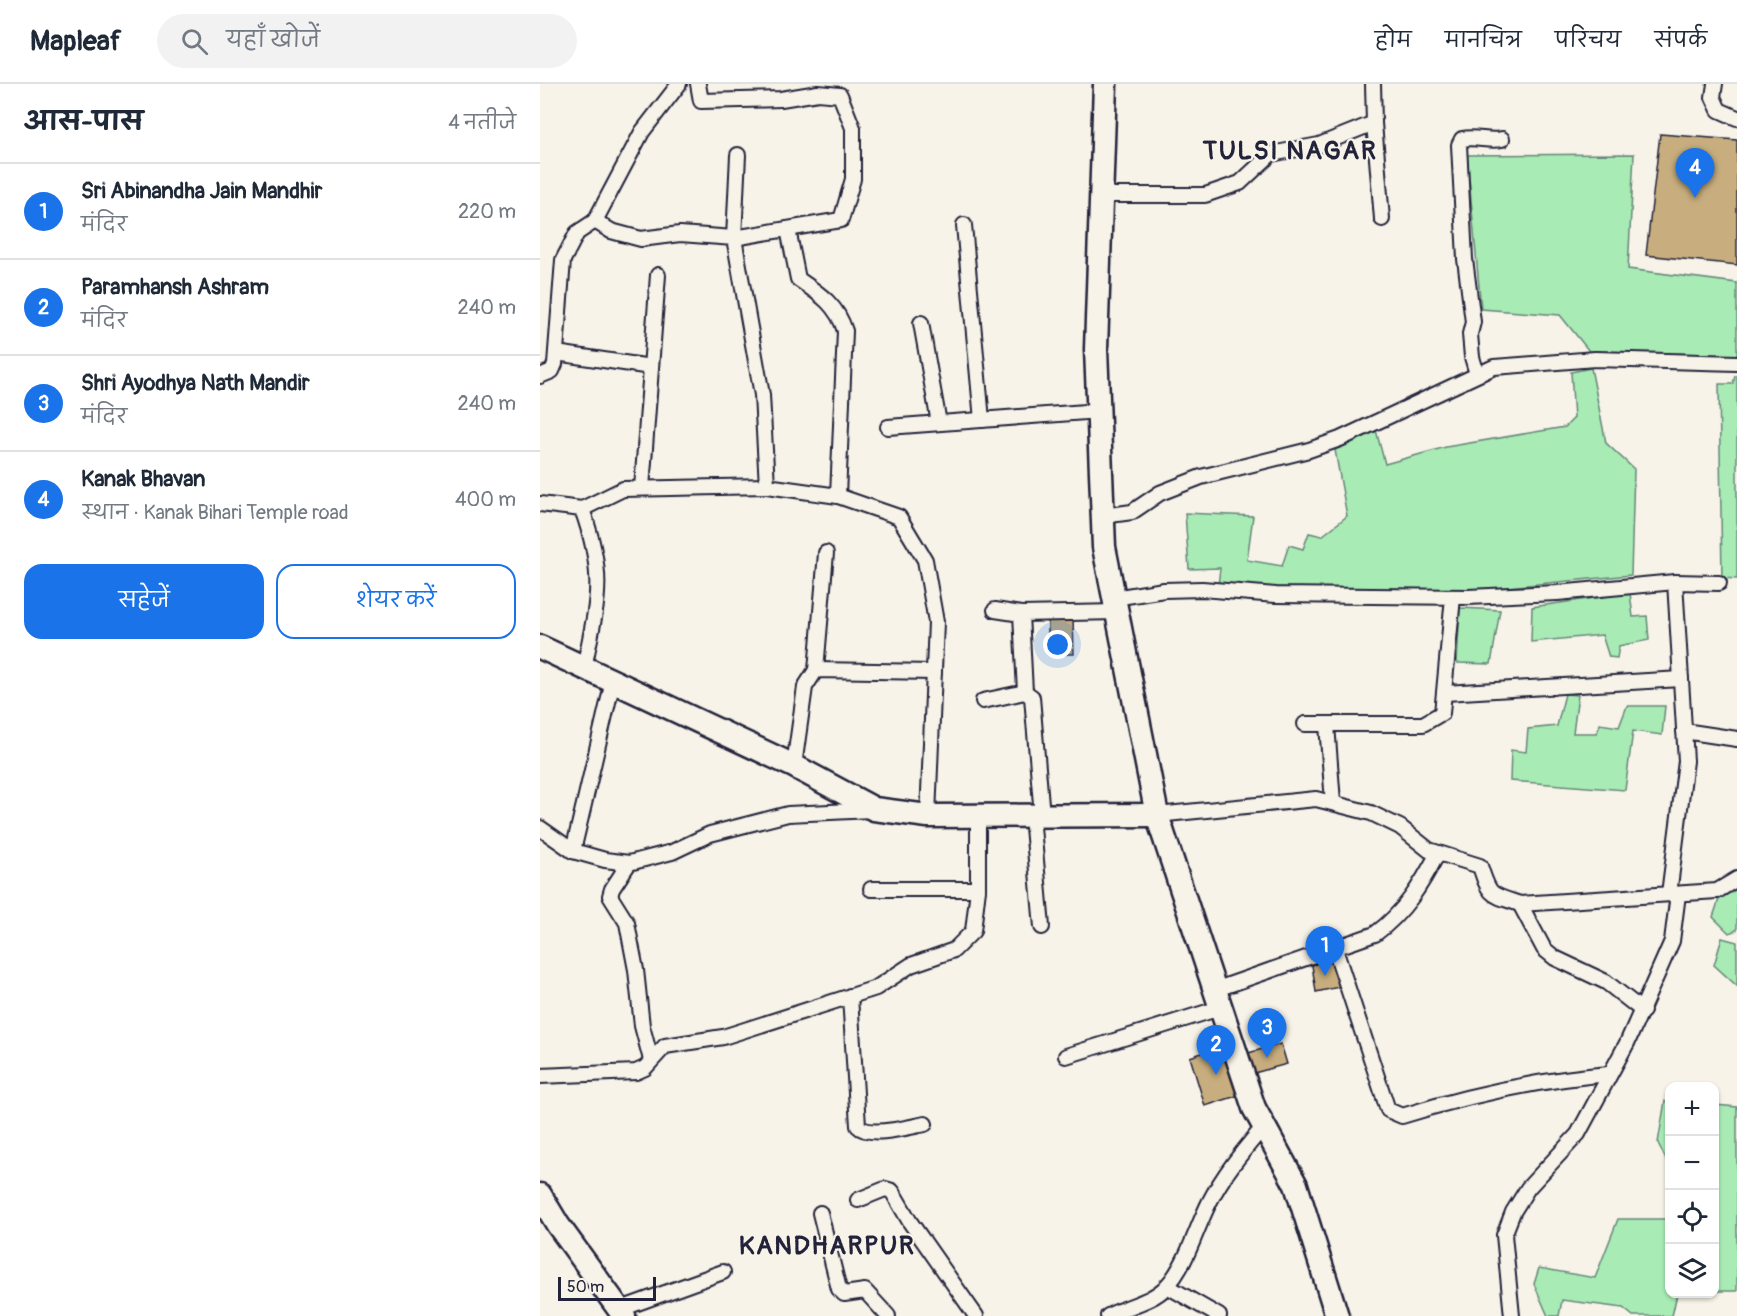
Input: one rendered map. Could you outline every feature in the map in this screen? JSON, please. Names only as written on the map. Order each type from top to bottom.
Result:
[{"type":"main road","points":[[1105,84],[1096,349],[1104,547],[1157,815],[1254,1108],[1296,1185],[1337,1316]]},
{"type":"main road","points":[[540,647],[794,766],[874,809],[927,816],[1157,815]]},
{"type":"main road","points":[[540,1195],[621,1313]]},
{"type":"street","points":[[540,376],[552,371],[556,353],[563,260],[576,233],[595,221],[642,132],[679,84]]},
{"type":"street","points":[[595,221],[611,231],[641,239],[680,234],[734,238],[841,220],[853,179],[853,128],[840,95],[818,93],[781,99],[701,101],[698,84]]},
{"type":"street","points":[[1373,84],[1382,219]]},
{"type":"street","points":[[1715,84],[1713,97],[1719,110],[1737,118]]},
{"type":"street","points":[[1102,195],[1206,195],[1240,183],[1271,154],[1319,145],[1374,123]]},
{"type":"street","points":[[1477,374],[1472,357],[1470,334],[1473,322],[1465,259],[1458,145],[1462,139],[1476,136],[1490,142],[1502,139]]},
{"type":"street","points":[[738,155],[734,238],[762,395],[767,486]]},
{"type":"street","points":[[964,225],[982,420]]},
{"type":"street","points":[[788,229],[798,279],[832,303],[840,315],[845,331],[838,496]]},
{"type":"street","points":[[642,489],[658,275]]},
{"type":"street","points":[[921,322],[939,423]]},
{"type":"street","points":[[556,353],[651,367]]},
{"type":"street","points":[[1103,516],[1132,512],[1160,493],[1201,477],[1340,440],[1494,367],[1594,359],[1737,363]]},
{"type":"street","points":[[888,427],[1099,411]]},
{"type":"street","points":[[540,504],[582,509],[623,489],[767,486],[838,496],[899,517],[925,560],[936,622],[927,816]]},
{"type":"street","points":[[582,509],[595,545],[598,582],[598,603],[585,668]]},
{"type":"street","points":[[794,766],[805,687],[816,670],[826,553]]},
{"type":"street","points":[[1512,1316],[1504,1235],[1513,1212],[1528,1188],[1578,1134],[1643,1011],[1672,941],[1673,894],[1686,761],[1675,582]]},
{"type":"street","points":[[995,610],[1021,614],[1115,605],[1164,590],[1202,589],[1276,595],[1453,597],[1557,593],[1675,582],[1719,583]]},
{"type":"street","points":[[1305,724],[1423,724],[1442,713],[1453,597]]},
{"type":"street","points":[[1021,614],[1025,692]]},
{"type":"street","points":[[816,670],[934,672]]},
{"type":"street","points":[[1445,693],[1681,679]]},
{"type":"street","points":[[573,851],[613,681]]},
{"type":"street","points":[[982,701],[1025,692],[1029,694],[1033,703],[1042,927]]},
{"type":"street","points":[[1327,725],[1333,802]]},
{"type":"street","points":[[1684,731],[1737,739]]},
{"type":"street","points":[[1157,815],[1289,800],[1333,802],[1371,813],[1400,827],[1429,850],[1480,866],[1488,890],[1496,896],[1520,904],[1717,891],[1737,879]]},
{"type":"street","points":[[540,828],[573,851],[605,860],[629,863],[672,852],[710,834],[788,814],[874,809]]},
{"type":"street","points":[[540,1076],[626,1074],[645,1068],[665,1046],[723,1036],[876,988],[910,965],[954,950],[973,932],[978,889],[978,816]]},
{"type":"street","points":[[1066,1056],[1217,999],[1375,933],[1392,921],[1422,883],[1438,853]]},
{"type":"street","points":[[629,863],[610,896],[627,923],[636,970],[642,1026],[651,1060]]},
{"type":"street","points":[[871,889],[978,889]]},
{"type":"street","points":[[1520,904],[1544,949],[1555,958],[1589,972],[1606,982],[1643,1011]]},
{"type":"street","points":[[1335,950],[1388,1110],[1394,1115],[1402,1116],[1508,1088],[1562,1078],[1609,1074]]},
{"type":"street","points":[[850,996],[858,1126],[864,1131],[875,1132],[925,1124]]},
{"type":"street","points":[[1108,1316],[1159,1293],[1167,1286],[1179,1267],[1210,1200],[1233,1163],[1264,1126]]},
{"type":"street","points":[[858,1200],[885,1189],[890,1190],[976,1316]]},
{"type":"street","points":[[820,1213],[839,1289],[844,1293],[865,1292],[888,1316]]},
{"type":"street","points":[[621,1313],[723,1272]]},
{"type":"street","points":[[1167,1286],[1219,1316]]},
{"type":"green space","points":[[1634,154],[1628,269],[1737,283],[1737,355],[1589,351],[1560,315],[1481,309],[1467,155]]},
{"type":"green space","points":[[1591,368],[1606,443],[1634,469],[1631,575],[1456,592],[1218,586],[1220,568],[1189,569],[1185,513],[1253,516],[1247,560],[1282,566],[1289,545],[1303,549],[1309,533],[1322,536],[1347,516],[1335,450],[1376,430],[1385,464],[1446,447],[1565,427],[1574,418],[1571,372]]},
{"type":"green space","points":[[1737,376],[1737,579],[1722,578],[1719,384],[1733,384]]},
{"type":"green space","points":[[1630,593],[1633,617],[1647,616],[1649,640],[1619,646],[1617,658],[1609,657],[1602,635],[1531,642],[1532,607]]},
{"type":"green space","points":[[1460,608],[1500,610],[1491,664],[1457,663]]},
{"type":"green space","points":[[1565,694],[1578,695],[1573,733],[1597,733],[1600,724],[1619,727],[1627,706],[1665,706],[1662,735],[1633,731],[1625,790],[1510,781],[1511,750],[1526,752],[1528,729],[1557,726]]},
{"type":"green space","points":[[1737,888],[1737,930],[1729,933],[1713,917],[1719,899]]},
{"type":"green space","points":[[1722,938],[1737,942],[1737,986],[1714,965]]},
{"type":"green space","points":[[1665,1101],[1665,1158],[1658,1143]]},
{"type":"green space","points":[[1719,1105],[1737,1107],[1737,1291],[1719,1291]]},
{"type":"green space","points":[[1618,1219],[1665,1219],[1665,1298],[1676,1298],[1672,1316],[1633,1316],[1623,1308],[1562,1300],[1559,1316],[1548,1316],[1534,1284],[1539,1268],[1595,1278]]},
{"type":"building","points":[[1660,134],[1737,140],[1737,265],[1646,255]]},
{"type":"building","points":[[1048,618],[1073,618],[1074,654],[1048,654]]},
{"type":"building","points":[[1333,959],[1339,987],[1316,992],[1312,965]]},
{"type":"building","points":[[1228,1044],[1243,1094],[1205,1106],[1190,1057]]},
{"type":"building","points":[[1281,1044],[1287,1064],[1254,1073],[1248,1053]]},
{"type":"place","name":"Kanak Bhavan","points":[[1695,198]]},
{"type":"place","name":"Sri Abinandha Jain Mandhir","points":[[1325,976]]},
{"type":"place","name":"Shri Ayodhya Nath Mandir","points":[[1267,1058]]},
{"type":"place","name":"Paramhansh Ashram","points":[[1216,1075]]},
{"type":"district","name":"TULSI NAGAR","points":[[1290,150]]},
{"type":"district","name":"KANDHARPUR","points":[[827,1245]]}]
